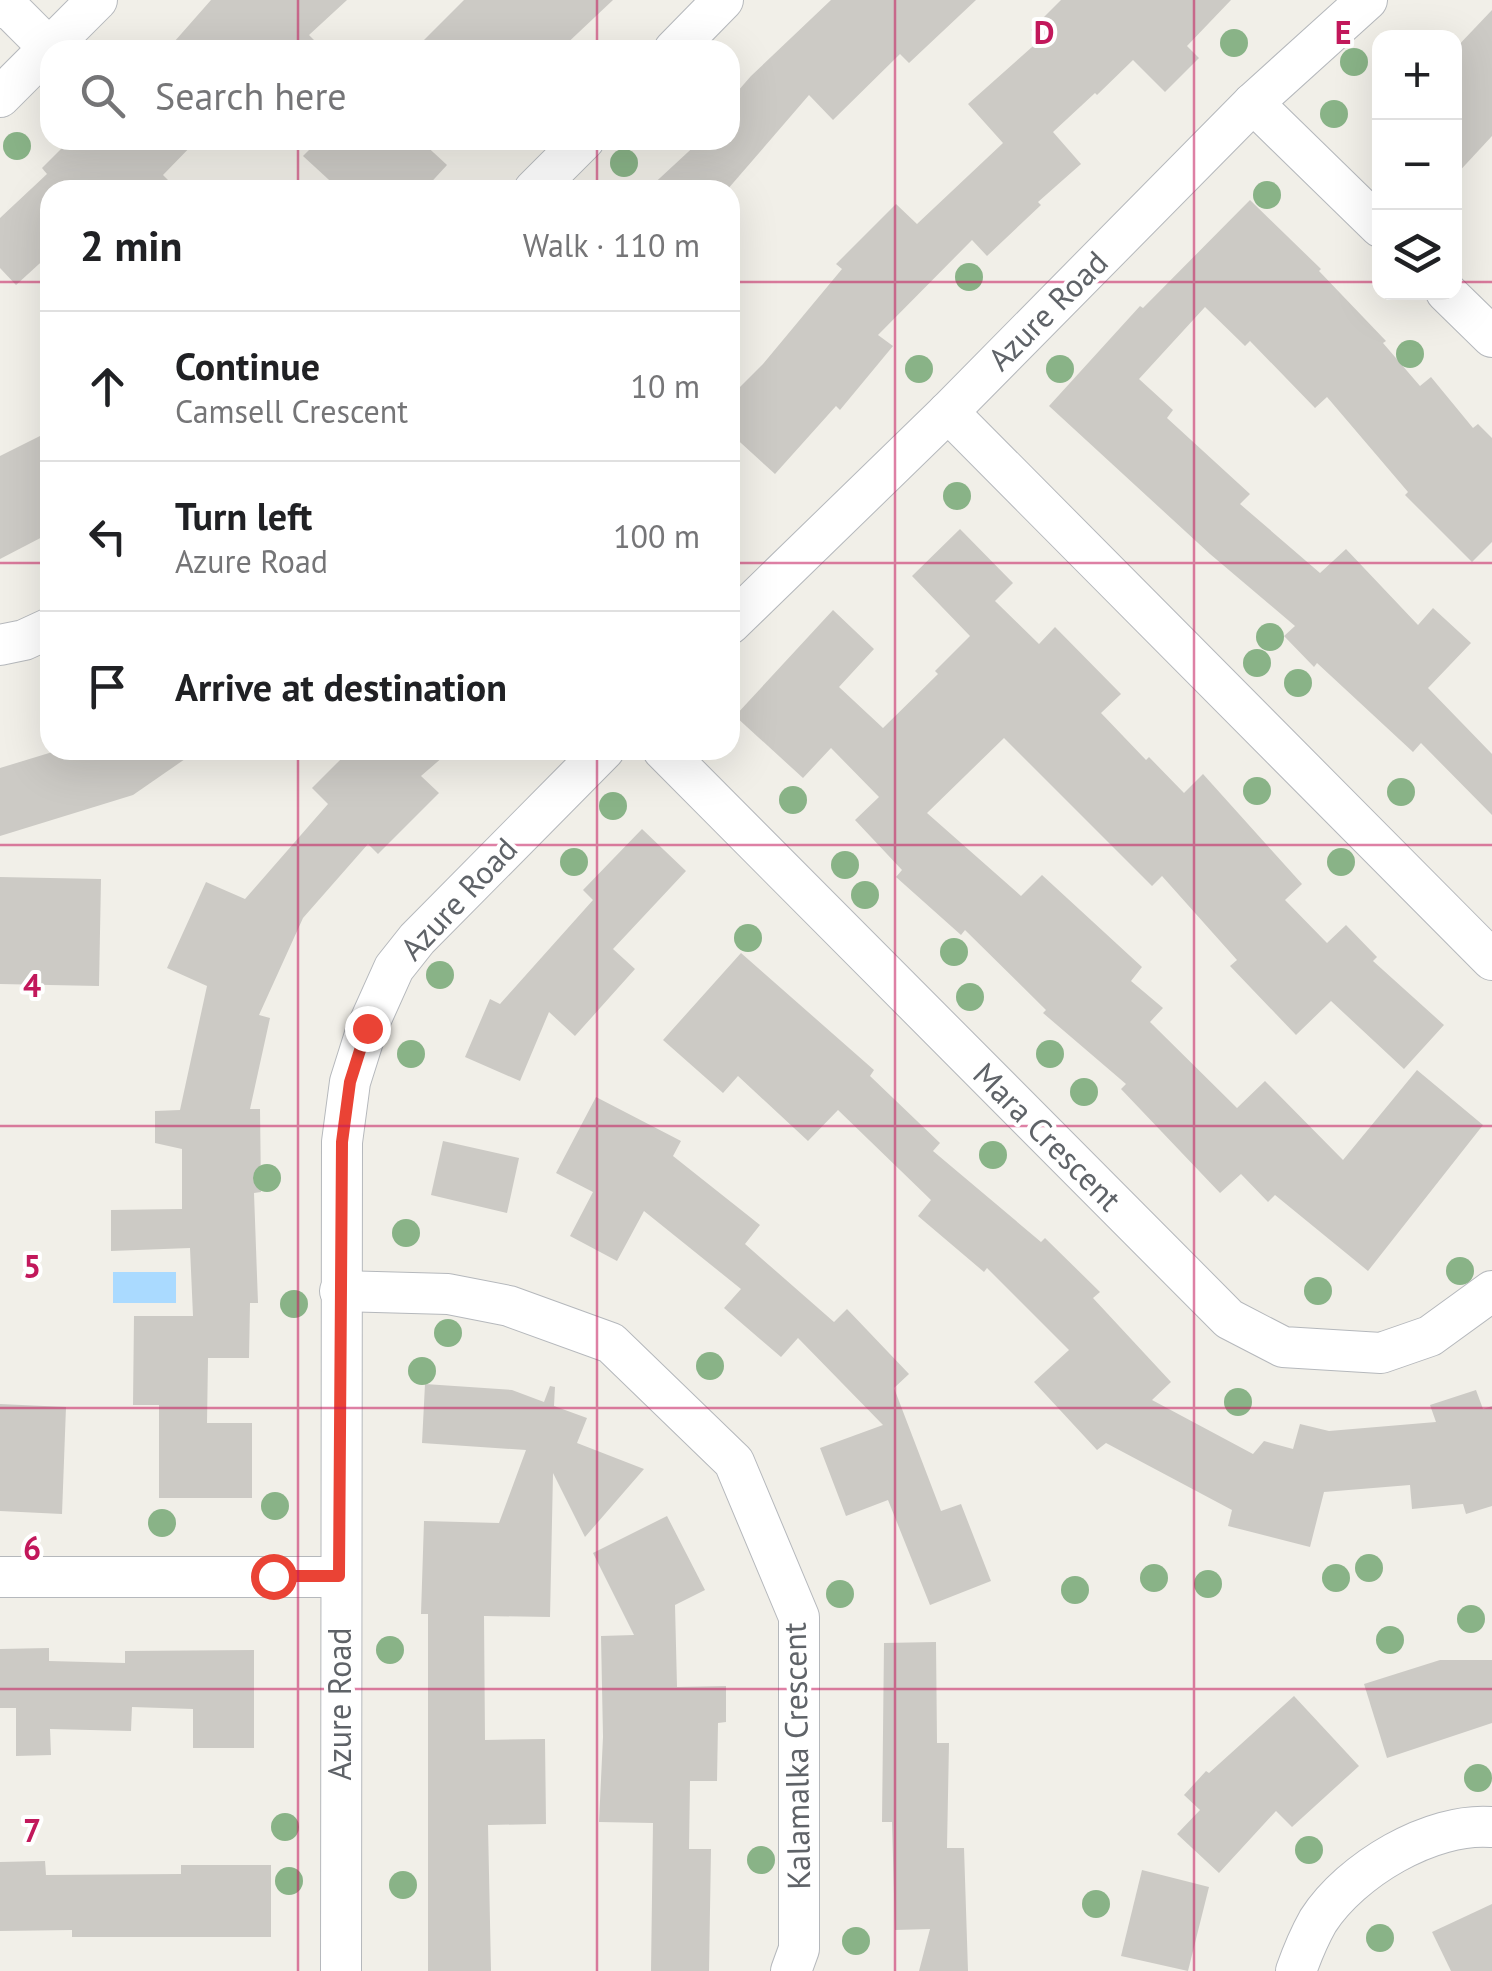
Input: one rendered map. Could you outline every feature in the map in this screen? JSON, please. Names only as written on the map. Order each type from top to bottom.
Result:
[{"type":"street","points":[[2,0],[41,40]]},
{"type":"street","points":[[57,40],[96,0]]},
{"type":"street","points":[[684,40],[724,0]]},
{"type":"street","name":"Azure Road","points":[[740,614],[948,412],[1253,103],[1367,0]]},
{"type":"street","points":[[0,97],[40,57]]},
{"type":"street","points":[[1253,103],[1372,219]]},
{"type":"street","points":[[544,180],[574,150]]},
{"type":"street","points":[[1454,300],[1492,337]]},
{"type":"street","points":[[948,412],[1492,960]]},
{"type":"street","points":[[0,645],[40,633]]},
{"type":"street","name":"Azure Road","points":[[341,1971],[340,1290],[342,1142],[350,1082],[367,1028],[394,968],[417,939],[594,760]]},
{"type":"street","name":"Mara Crescent","points":[[672,760],[1229,1320],[1283,1347],[1381,1354],[1430,1336],[1492,1291]]},
{"type":"street","name":"Kalamalka Crescent","points":[[340,1290],[448,1294],[509,1306],[612,1343],[734,1462],[798,1617],[798,1950],[791,1971]]},
{"type":"street","points":[[0,1577],[339,1576]]},
{"type":"street","points":[[1296,1971],[1320,1918],[1342,1893],[1369,1872],[1410,1843],[1439,1833],[1492,1827]]},
{"type":"water","points":[[113,1272],[176,1272],[176,1303],[113,1303]]},
{"type":"building","points":[[211,0],[347,0],[309,35],[314,40],[176,40]]},
{"type":"building","points":[[464,0],[613,0],[571,40],[424,40]]},
{"type":"building","points":[[831,0],[976,0],[909,63],[900,54],[833,120],[809,95],[736,180],[658,180],[690,150],[740,150],[740,89]]},
{"type":"building","points":[[1061,0],[1231,0],[1187,46],[1199,58],[1165,92],[1133,60],[1053,132],[1081,164],[987,256],[972,240],[878,335],[893,346],[840,410],[836,406],[775,474],[740,442],[740,387],[842,269],[836,264],[896,204],[917,224],[1003,143],[968,104],[1041,39],[1031,30]]},
{"type":"building","points":[[1492,10],[1492,136],[1462,168],[1462,120],[1462,42]]},
{"type":"building","points":[[60,150],[187,150],[163,175],[168,180],[41,180],[47,174],[42,168]]},
{"type":"building","points":[[309,150],[431,150],[447,165],[433,180],[329,180],[303,156]]},
{"type":"building","points":[[40,181],[40,263],[16,285],[0,268],[0,218]]},
{"type":"building","points":[[1250,200],[1321,269],[1386,341],[1383,343],[1420,386],[1431,377],[1473,428],[1478,424],[1492,438],[1492,542],[1472,562],[1405,495],[1408,492],[1327,397],[1315,408],[1250,341],[1245,346],[1205,307],[1139,379],[1173,410],[1167,418],[1250,494],[1240,504],[1320,573],[1346,549],[1418,625],[1433,608],[1471,643],[1428,688],[1492,754],[1492,815],[1421,743],[1413,752],[1317,663],[1314,667],[1284,636],[1295,626],[1049,406],[1140,306],[1143,308]]},
{"type":"building","points":[[40,436],[40,538],[0,559],[0,456]]},
{"type":"building","points":[[960,529],[1013,583],[995,601],[1039,644],[1055,627],[1121,694],[1101,713],[1146,760],[1149,757],[1184,793],[1203,774],[1302,884],[1285,900],[1327,943],[1346,925],[1377,957],[1373,961],[1444,1025],[1404,1069],[1331,1001],[1296,1035],[1230,966],[1237,960],[1162,876],[1152,886],[1004,738],[927,813],[1021,896],[1042,875],[1142,967],[1131,981],[1163,1008],[1150,1022],[1237,1108],[1265,1081],[1343,1160],[1417,1070],[1483,1125],[1368,1271],[1275,1195],[1268,1202],[1241,1174],[1220,1193],[1121,1089],[1126,1084],[1043,1013],[1046,1010],[965,930],[961,935],[896,877],[902,870],[855,820],[879,797],[831,748],[803,778],[740,721],[740,711],[833,610],[874,649],[839,687],[883,728],[970,636],[912,576]]},
{"type":"building","points":[[40,756],[40,760],[184,760],[133,795],[0,836],[0,768]]},
{"type":"building","points":[[340,760],[439,760],[421,776],[439,793],[378,854],[368,844],[303,918],[259,1015],[270,1018],[250,1109],[260,1109],[261,1192],[254,1193],[258,1303],[250,1303],[249,1358],[208,1358],[207,1423],[252,1423],[252,1498],[159,1498],[159,1405],[133,1405],[134,1316],[193,1316],[190,1248],[111,1251],[111,1210],[182,1209],[182,1149],[155,1143],[155,1111],[180,1110],[207,986],[167,968],[206,882],[245,899],[328,804],[312,788]]},
{"type":"building","points":[[642,829],[686,871],[613,949],[635,969],[575,1036],[549,1012],[520,1081],[465,1057],[490,999],[500,1004],[593,900],[583,890]]},
{"type":"building","points":[[0,877],[101,879],[99,986],[0,984]]},
{"type":"building","points":[[741,953],[874,1070],[870,1076],[940,1143],[933,1151],[1041,1242],[1045,1238],[1100,1292],[1093,1298],[1171,1382],[1152,1400],[1253,1454],[1264,1441],[1293,1449],[1300,1424],[1329,1431],[1436,1422],[1430,1405],[1476,1390],[1483,1409],[1492,1406],[1492,1506],[1466,1514],[1463,1504],[1412,1509],[1410,1485],[1324,1492],[1310,1547],[1228,1526],[1232,1510],[1106,1443],[1097,1450],[1034,1382],[1069,1350],[987,1268],[984,1272],[918,1216],[931,1200],[838,1110],[808,1141],[738,1076],[723,1093],[663,1040]]},
{"type":"building","points":[[596,1097],[681,1141],[673,1156],[760,1225],[745,1244],[834,1322],[847,1309],[909,1374],[894,1388],[941,1511],[961,1504],[991,1581],[930,1605],[888,1500],[846,1516],[820,1448],[883,1425],[798,1338],[781,1357],[724,1308],[741,1289],[644,1211],[617,1261],[570,1236],[593,1192],[556,1173]]},
{"type":"building","points":[[443,1141],[519,1158],[507,1213],[431,1195]]},
{"type":"building","points":[[425,1384],[512,1390],[544,1402],[550,1386],[555,1387],[554,1406],[587,1418],[577,1443],[644,1469],[585,1537],[553,1473],[550,1617],[484,1616],[485,1740],[545,1739],[546,1824],[488,1825],[491,1971],[428,1971],[428,1614],[421,1614],[424,1521],[499,1523],[526,1450],[422,1443]]},
{"type":"building","points":[[0,1404],[66,1407],[62,1514],[0,1511]]},
{"type":"building","points":[[667,1516],[705,1590],[675,1605],[677,1687],[726,1686],[726,1722],[718,1723],[717,1781],[690,1781],[689,1849],[711,1849],[709,1971],[651,1971],[653,1823],[599,1822],[603,1737],[601,1636],[634,1635],[593,1553]]},
{"type":"building","points":[[936,1642],[937,1743],[949,1743],[947,1848],[964,1848],[968,1971],[919,1971],[930,1929],[895,1930],[892,1822],[882,1822],[884,1643]]},
{"type":"building","points":[[49,1648],[49,1661],[125,1663],[125,1651],[254,1650],[254,1748],[193,1748],[193,1709],[132,1707],[131,1731],[50,1729],[51,1755],[16,1756],[16,1708],[0,1708],[0,1649]]},
{"type":"building","points":[[1440,1660],[1492,1660],[1492,1723],[1387,1758],[1364,1684]]},
{"type":"building","points":[[1294,1696],[1359,1766],[1292,1827],[1276,1811],[1219,1873],[1177,1834],[1200,1810],[1184,1795],[1206,1771],[1209,1773]]},
{"type":"building","points":[[45,1861],[46,1875],[181,1874],[181,1865],[271,1865],[271,1937],[72,1937],[72,1930],[0,1931],[0,1862]]},
{"type":"building","points":[[1142,1870],[1209,1887],[1188,1971],[1121,1956]]},
{"type":"building","points":[[1492,1904],[1492,1971],[1451,1971],[1432,1932]]},
{"type":"route","points":[[273,1576],[339,1576],[342,1142],[350,1082],[367,1028]]}]
